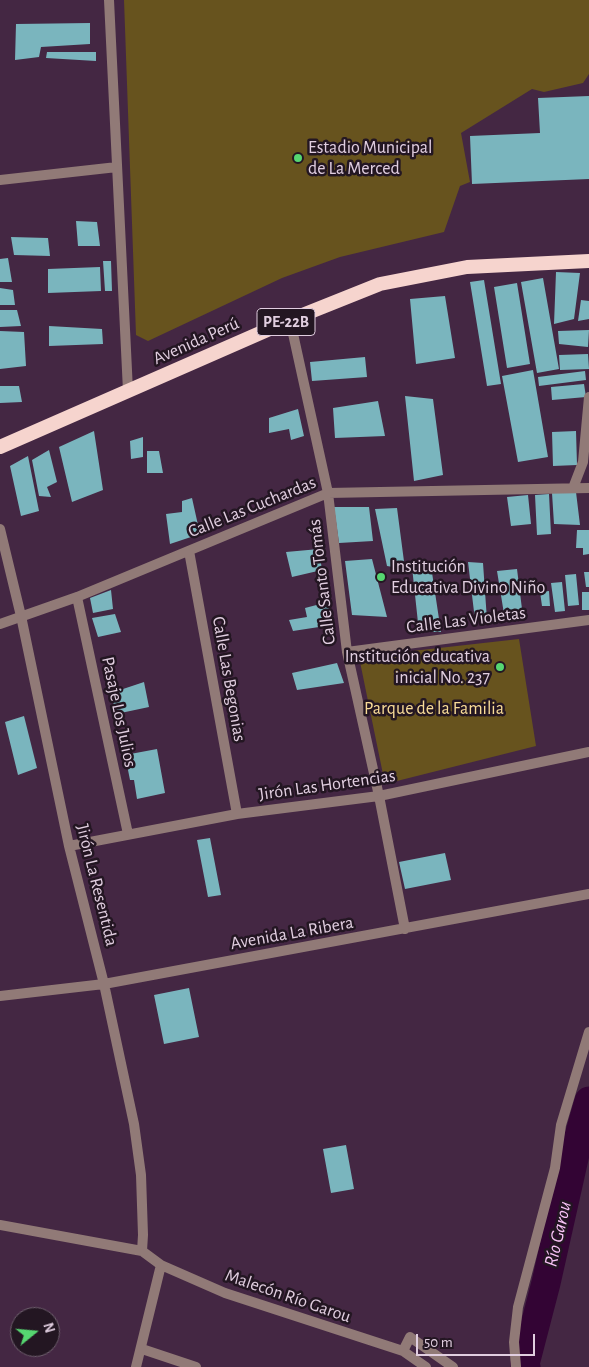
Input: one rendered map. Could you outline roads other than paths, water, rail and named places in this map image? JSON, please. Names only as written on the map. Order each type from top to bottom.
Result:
[{"type":"highway","name":"Avenida Perú","points":[[0,447],[290,320],[380,284],[467,266],[589,261]]},
{"type":"street","points":[[109,0],[128,391]]},
{"type":"street","points":[[0,180],[117,167]]},
{"type":"street","name":"Calle Santo Tomás","points":[[290,320],[328,493],[347,652],[379,796],[405,929]]},
{"type":"street","points":[[573,488],[583,462],[589,397]]},
{"type":"street","name":"Calle Las Cuchardas","points":[[0,624],[77,597],[328,493],[589,488]]},
{"type":"street","name":"Jirón La Resentida","points":[[0,530],[21,616],[69,846],[104,984],[135,1132],[141,1175],[142,1252]]},
{"type":"street","name":"Calle Las Begonias","points":[[189,551],[237,814]]},
{"type":"street","name":"Pasaje Los Julios","points":[[77,597],[128,834]]},
{"type":"street","name":"Calle Las Violetas","points":[[347,652],[589,620]]},
{"type":"street","name":"Jirón Las Hortencias","points":[[69,846],[237,814],[379,796],[589,752]]},
{"type":"street","name":"Avenida La Ribera","points":[[0,996],[104,984],[589,894]]},
{"type":"street","points":[[516,1367],[514,1342],[518,1307],[555,1168],[561,1125],[589,1032]]},
{"type":"street","points":[[0,1225],[142,1252]]},
{"type":"street","name":"Malecón Río Garou","points":[[142,1252],[161,1265],[225,1292],[403,1351],[422,1365]]},
{"type":"street","points":[[136,1367],[142,1349],[161,1265]]},
{"type":"street","points":[[403,1351],[410,1337],[453,1367]]},
{"type":"street","points":[[142,1349],[196,1367]]},
{"type":"waterway","name":"Río Garou","points":[[526,1367],[525,1364],[589,1101]]},
{"type":"place","name":"Estadio Municipal de La Merced","points":[[298,158]]},
{"type":"place","name":"Institución Educativa Divino Niño","points":[[381,577]]},
{"type":"place","name":"Institución educativa inicial No. 237","points":[[500,667]]},
{"type":"park label","name":"Parque de la Familia","points":[[434,709]]}]
